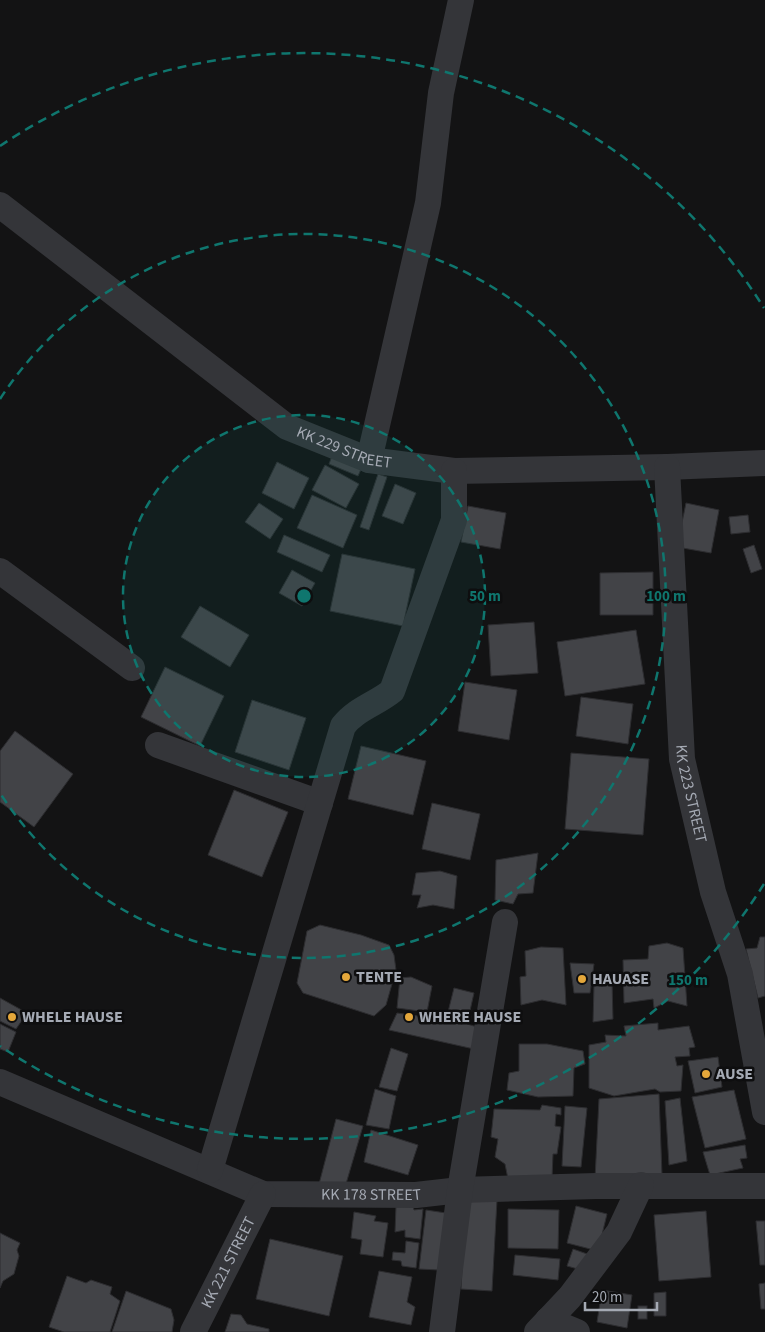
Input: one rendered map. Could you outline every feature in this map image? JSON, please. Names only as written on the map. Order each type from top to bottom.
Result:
[{"type":"street","points":[[369,460],[428,203],[441,93],[461,0]]},
{"type":"street","name":"KK 229 STREET","points":[[0,206],[287,426],[369,460],[454,470],[667,468],[765,463]]},
{"type":"street","name":"KK 223 STREET","points":[[667,468],[682,759],[714,892],[740,974],[765,1112]]},
{"type":"street","points":[[210,1170],[343,726],[351,715],[377,703],[392,691],[454,520],[454,470]]},
{"type":"street","points":[[0,571],[132,668]]},
{"type":"street","points":[[158,745],[320,803]]},
{"type":"street","points":[[442,1332],[460,1190],[505,922]]},
{"type":"street","name":"KK 178 STREET","points":[[0,1082],[263,1194],[416,1195],[460,1190],[641,1185],[765,1186]]},
{"type":"street","points":[[543,1326],[570,1297],[619,1232],[641,1185]]},
{"type":"street","name":"KK 221 STREET","points":[[193,1332],[263,1194]]},
{"type":"street","points":[[543,1326],[577,1332]]},
{"type":"building","points":[[332,456],[362,467],[358,476],[329,464]]},
{"type":"building","points":[[277,462],[309,478],[294,509],[262,493]]},
{"type":"building","points":[[325,465],[359,484],[346,508],[312,490]]},
{"type":"building","points":[[378,474],[387,477],[369,530],[360,527]]},
{"type":"building","points":[[395,484],[416,493],[403,524],[382,516]]},
{"type":"building","points":[[312,495],[357,515],[343,548],[297,528]]},
{"type":"building","points":[[259,503],[283,519],[270,539],[245,522]]},
{"type":"building","points":[[686,503],[719,510],[711,553],[677,547]]},
{"type":"building","points":[[468,506],[506,513],[500,549],[461,542]]},
{"type":"building","points":[[748,515],[750,532],[731,534],[729,517]]},
{"type":"building","points":[[284,535],[330,555],[322,572],[277,552]]},
{"type":"building","points":[[754,545],[762,569],[751,573],[743,549]]},
{"type":"building","points":[[342,554],[415,569],[403,626],[330,611]]},
{"type":"building","points":[[292,570],[315,583],[302,606],[279,593]]},
{"type":"building","points":[[653,572],[653,615],[600,615],[600,573]]},
{"type":"building","points":[[200,606],[249,635],[230,667],[181,637]]},
{"type":"building","points":[[534,622],[538,673],[491,676],[488,625]]},
{"type":"building","points":[[636,630],[645,684],[565,696],[557,642]]},
{"type":"building","points":[[165,667],[224,696],[200,746],[141,717]]},
{"type":"building","points":[[465,682],[517,690],[509,740],[458,731]]},
{"type":"building","points":[[581,697],[633,704],[628,744],[576,736]]},
{"type":"building","points":[[252,700],[306,718],[289,770],[235,752]]},
{"type":"building","points":[[15,731],[73,774],[34,827],[0,802],[0,751]]},
{"type":"building","points":[[361,746],[426,761],[413,815],[348,799]]},
{"type":"building","points":[[571,753],[649,759],[643,835],[565,829]]},
{"type":"building","points":[[234,790],[288,812],[262,877],[208,855]]},
{"type":"building","points":[[432,803],[480,814],[470,860],[422,849]]},
{"type":"building","points":[[538,853],[533,893],[518,894],[513,904],[495,900],[496,860]]},
{"type":"building","points":[[440,871],[457,876],[454,909],[433,905],[417,908],[421,895],[412,895],[416,873]]},
{"type":"building","name":"TENTE","points":[[320,925],[361,935],[389,945],[394,955],[396,970],[386,1005],[374,1016],[303,993],[297,983],[307,931]]},
{"type":"building","points":[[760,937],[765,937],[765,996],[758,998],[746,949],[757,948]]},
{"type":"building","points":[[667,943],[683,948],[687,1006],[668,1001],[654,1008],[653,999],[624,1003],[623,960],[648,959],[649,946]]},
{"type":"building","points":[[541,947],[563,948],[566,1005],[542,1000],[521,1005],[520,977],[526,976],[525,951]]},
{"type":"building","name":"HAUASE","points":[[570,963],[594,964],[590,993],[574,993]]},
{"type":"building","points":[[411,977],[432,986],[427,1012],[397,1008],[400,978]]},
{"type":"building","points":[[612,981],[613,1019],[593,1022],[594,985]]},
{"type":"building","name":"WHERE HAUSE","points":[[454,988],[474,993],[467,1024],[477,1027],[474,1049],[389,1030],[397,1013],[446,1020]]},
{"type":"building","name":"WHELE HAUSE","points":[[0,998],[27,1013],[16,1029],[0,1021]]},
{"type":"building","points":[[658,1023],[658,1030],[689,1026],[695,1047],[689,1048],[690,1056],[675,1057],[677,1066],[683,1065],[681,1091],[660,1092],[655,1089],[614,1096],[589,1088],[589,1045],[606,1042],[605,1035],[626,1036],[624,1026]]},
{"type":"building","points":[[0,1024],[16,1032],[8,1052],[0,1049]]},
{"type":"building","points":[[519,1044],[547,1044],[583,1051],[585,1064],[574,1068],[573,1096],[538,1097],[507,1090],[509,1073],[519,1071]]},
{"type":"building","points":[[391,1048],[408,1054],[397,1091],[379,1087]]},
{"type":"building","name":"AUSE","points":[[718,1057],[722,1087],[695,1093],[688,1061]]},
{"type":"building","points":[[375,1089],[396,1096],[389,1129],[366,1125]]},
{"type":"building","points":[[734,1090],[746,1139],[705,1148],[692,1097]]},
{"type":"building","points":[[659,1094],[662,1175],[595,1179],[599,1099]]},
{"type":"building","points":[[680,1098],[687,1161],[669,1165],[665,1101]]},
{"type":"building","points":[[542,1105],[561,1108],[561,1115],[556,1114],[555,1126],[561,1127],[557,1154],[553,1154],[552,1178],[508,1179],[505,1164],[495,1157],[498,1139],[491,1137],[494,1109],[540,1110]]},
{"type":"building","points":[[565,1106],[587,1108],[581,1167],[562,1166]]},
{"type":"building","points":[[336,1119],[363,1126],[343,1194],[318,1188]]},
{"type":"building","points":[[371,1130],[418,1145],[408,1175],[364,1162]]},
{"type":"building","points":[[745,1145],[747,1158],[740,1159],[743,1168],[710,1175],[703,1152]]},
{"type":"building","points":[[466,1198],[497,1200],[492,1291],[461,1289]]},
{"type":"building","points":[[396,1206],[413,1206],[414,1210],[423,1209],[420,1239],[405,1237],[405,1230],[395,1232]]},
{"type":"building","points":[[576,1206],[607,1214],[598,1251],[567,1243]]},
{"type":"building","points":[[508,1209],[559,1210],[558,1249],[508,1248]]},
{"type":"building","points":[[426,1210],[446,1213],[439,1270],[419,1269]]},
{"type":"building","points":[[706,1211],[711,1277],[659,1281],[654,1215]]},
{"type":"building","points":[[354,1212],[376,1216],[374,1221],[388,1223],[383,1257],[360,1254],[362,1240],[351,1238]]},
{"type":"building","points":[[756,1221],[765,1221],[765,1265],[760,1265]]},
{"type":"building","points":[[0,1233],[20,1243],[17,1250],[19,1256],[14,1274],[3,1281],[0,1288]]},
{"type":"building","points":[[270,1239],[343,1256],[329,1316],[256,1299]]},
{"type":"building","points":[[406,1241],[419,1243],[416,1268],[402,1266],[401,1261],[392,1260],[393,1252],[405,1253]]},
{"type":"building","points":[[573,1249],[590,1255],[585,1271],[567,1266]]},
{"type":"building","points":[[515,1255],[560,1259],[558,1280],[513,1275]]},
{"type":"building","points":[[379,1271],[412,1277],[407,1302],[415,1307],[411,1325],[369,1317]]},
{"type":"building","points":[[67,1276],[86,1283],[91,1280],[112,1287],[110,1294],[120,1301],[110,1332],[64,1332],[49,1327]]},
{"type":"building","points":[[765,1283],[765,1309],[761,1309],[759,1284]]},
{"type":"building","points":[[602,1290],[632,1295],[627,1328],[597,1322]]},
{"type":"building","points":[[126,1291],[171,1309],[174,1320],[172,1332],[112,1332]]},
{"type":"building","points":[[666,1292],[666,1316],[654,1316],[654,1293]]},
{"type":"building","points":[[638,1306],[647,1306],[647,1319],[638,1319]]},
{"type":"building","points":[[231,1314],[241,1315],[247,1324],[269,1329],[269,1332],[225,1332]]},
{"type":"place","name":"TENTE","points":[[346,977]]},
{"type":"place","name":"HAUASE","points":[[582,979]]},
{"type":"place","name":"WHELE HAUSE","points":[[12,1017]]},
{"type":"place","name":"WHERE HAUSE","points":[[409,1017]]},
{"type":"place","name":"AUSE","points":[[706,1074]]}]
